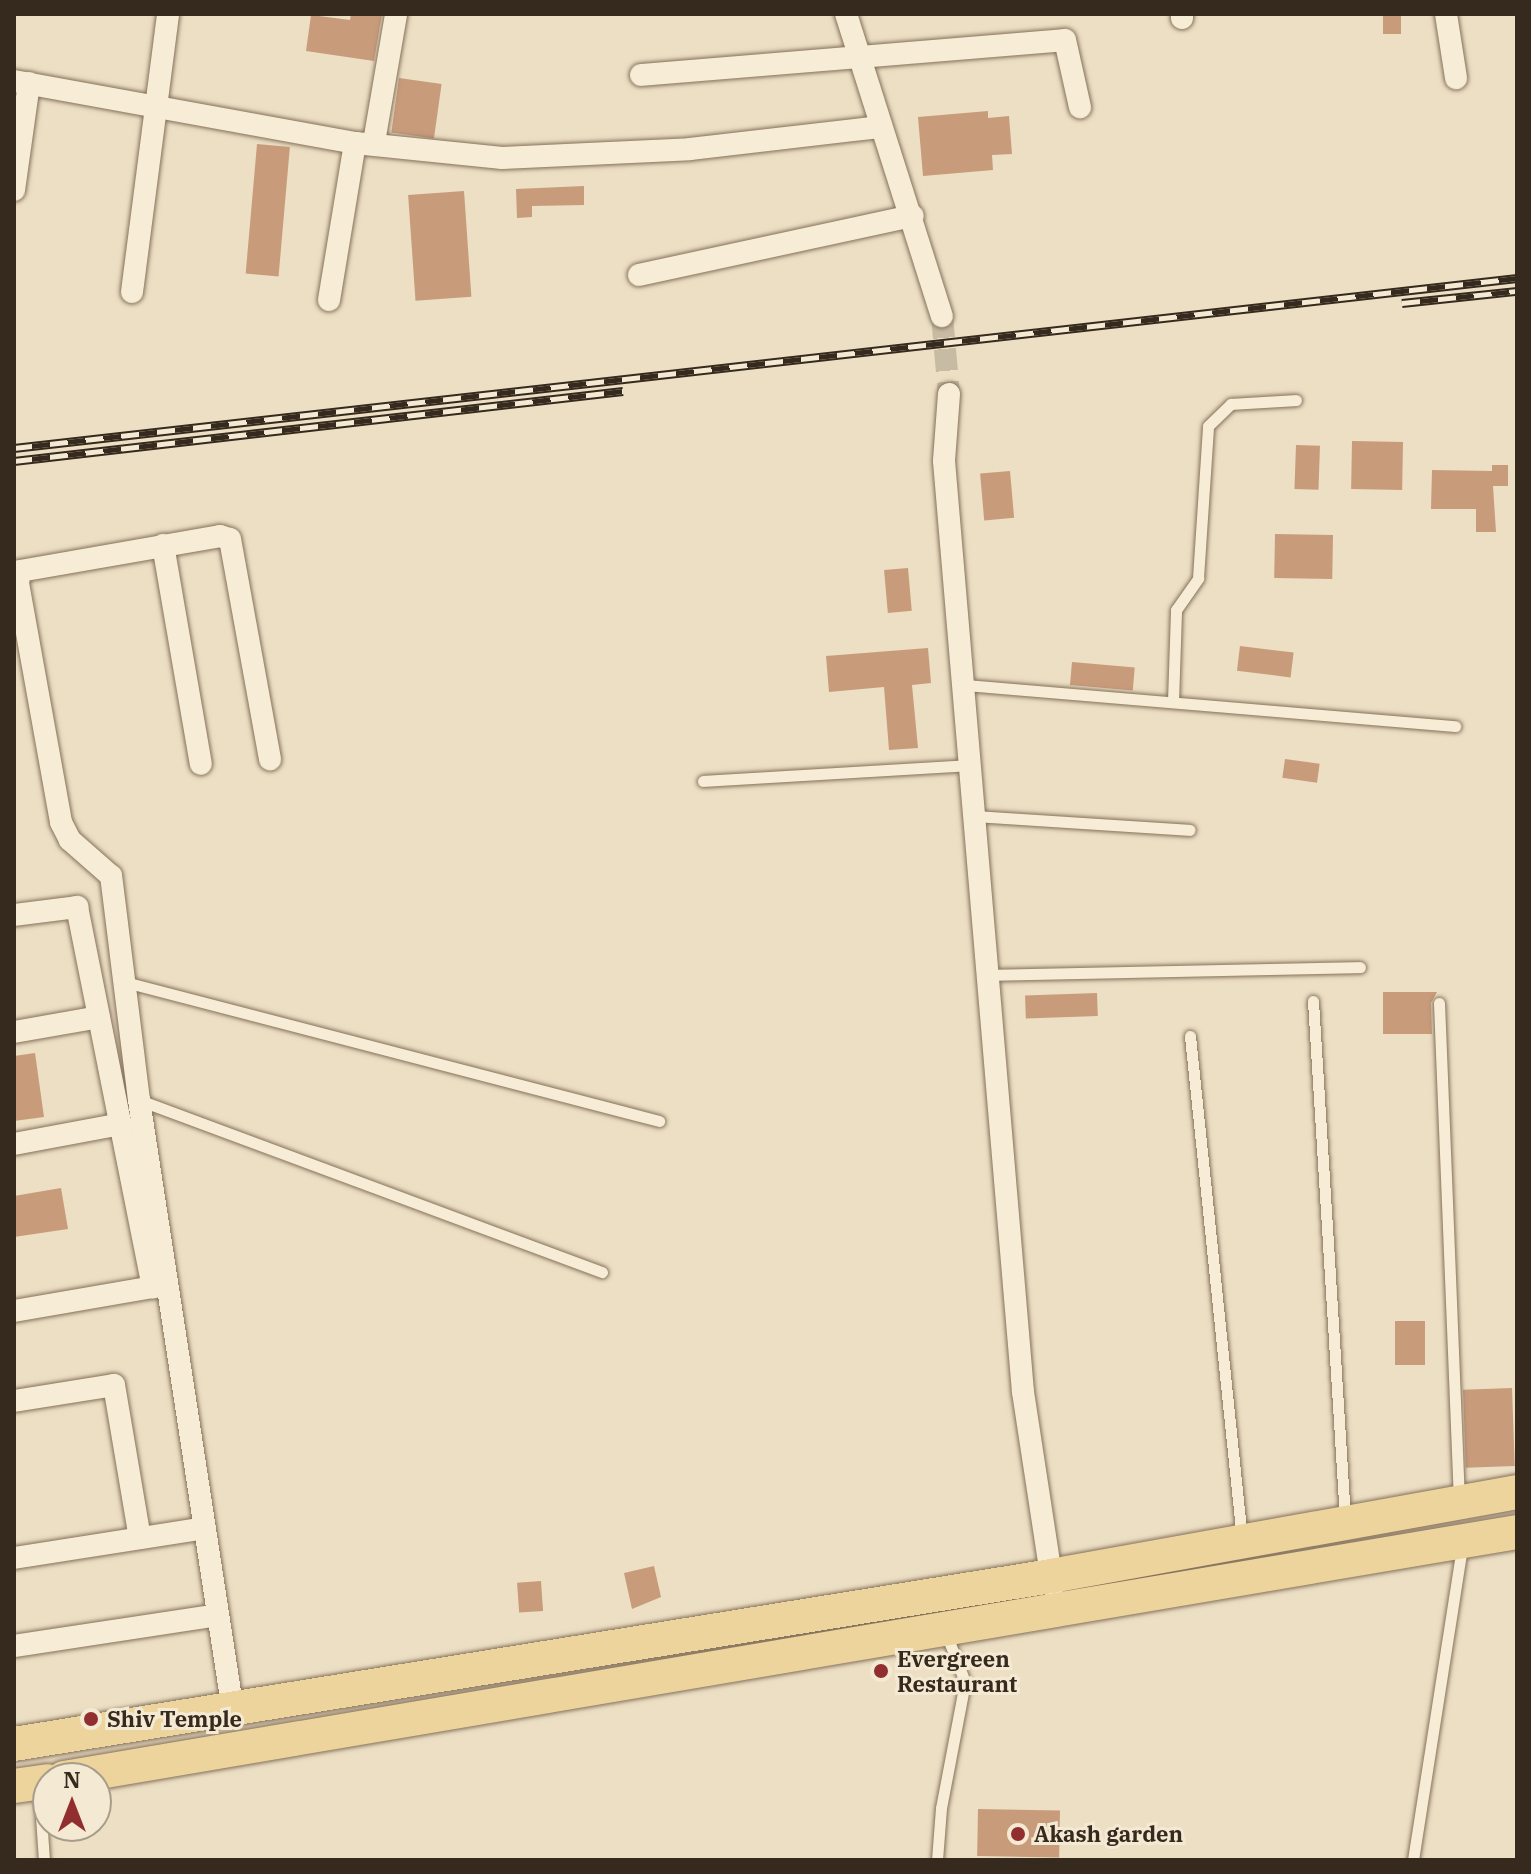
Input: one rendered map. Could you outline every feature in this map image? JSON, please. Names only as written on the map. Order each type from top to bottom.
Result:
[{"type":"main road","points":[[14,1744],[233,1711],[1051,1576],[1345,1519],[1517,1492]]},
{"type":"main road","points":[[112,1770],[1517,1532]]},
{"type":"street","points":[[132,292],[168,14]]},
{"type":"street","points":[[329,300],[396,14]]},
{"type":"street","points":[[846,14],[861,55],[880,127],[913,216],[942,316]]},
{"type":"street","points":[[1446,14],[1456,78]]},
{"type":"street","points":[[641,75],[1065,40],[1080,107]]},
{"type":"street","points":[[14,190],[22,82],[156,103],[364,143],[502,158],[690,149],[880,127]]},
{"type":"street","points":[[639,275],[913,216]]},
{"type":"street","points":[[949,394],[944,461],[1023,1392],[1058,1612]]},
{"type":"street","points":[[233,1711],[139,1100],[111,876],[70,840],[61,822],[19,576],[27,566],[220,536],[234,544],[270,759]]},
{"type":"street","points":[[163,545],[201,764]]},
{"type":"street","points":[[14,915],[77,907],[153,1287],[14,1311]]},
{"type":"street","points":[[14,1032],[99,1017]]},
{"type":"street","points":[[14,1144],[121,1124]]},
{"type":"street","points":[[14,1401],[114,1385],[140,1538]]},
{"type":"street","points":[[14,1558],[205,1528]]},
{"type":"street","points":[[14,1646],[218,1615]]},
{"type":"lane","points":[[1173,702],[1176,610],[1198,578],[1208,426],[1231,404],[1296,400]]},
{"type":"lane","points":[[965,685],[1455,726]]},
{"type":"lane","points":[[703,781],[971,765]]},
{"type":"lane","points":[[976,816],[1190,830]]},
{"type":"lane","points":[[989,975],[1360,967]]},
{"type":"lane","points":[[125,982],[659,1121]]},
{"type":"lane","points":[[1313,1001],[1345,1519]]},
{"type":"lane","points":[[1439,1003],[1459,1502]]},
{"type":"lane","points":[[1190,1036],[1242,1539]]},
{"type":"lane","points":[[139,1100],[602,1272]]},
{"type":"lane","points":[[1413,1860],[1463,1542]]},
{"type":"lane","points":[[937,1860],[941,1808],[965,1682],[945,1631]]},
{"type":"building","points":[[351,14],[382,14],[374,61],[306,51],[311,15],[350,20]]},
{"type":"building","points":[[1383,14],[1401,14],[1401,34],[1383,34]]},
{"type":"building","points":[[399,78],[442,84],[434,138],[391,132]]},
{"type":"building","points":[[988,111],[988,118],[1009,116],[1012,154],[992,155],[993,170],[923,176],[918,117]]},
{"type":"building","points":[[257,144],[290,147],[279,276],[246,274]]},
{"type":"building","points":[[584,186],[584,205],[532,206],[532,217],[517,218],[516,189]]},
{"type":"building","points":[[464,191],[471,297],[416,301],[408,195]]},
{"type":"building","points":[[1352,441],[1403,442],[1402,490],[1351,489]]},
{"type":"building","points":[[1296,445],[1320,446],[1318,490],[1294,489]]},
{"type":"building","points":[[1492,465],[1508,465],[1508,486],[1493,486],[1496,532],[1476,532],[1476,509],[1431,509],[1432,470],[1492,471]]},
{"type":"building","points":[[1010,471],[1014,518],[984,520],[980,474]]},
{"type":"building","points":[[1275,534],[1333,535],[1332,579],[1274,578]]},
{"type":"building","points":[[908,568],[912,611],[888,613],[884,570]]},
{"type":"building","points":[[1240,646],[1294,653],[1291,677],[1237,671]]},
{"type":"building","points":[[928,648],[931,683],[912,685],[918,748],[889,750],[884,687],[829,692],[826,656]]},
{"type":"building","points":[[1072,662],[1135,667],[1133,690],[1070,685]]},
{"type":"building","points":[[1285,759],[1320,764],[1317,783],[1282,778]]},
{"type":"building","points":[[1383,992],[1437,992],[1431,1003],[1432,1034],[1383,1034]]},
{"type":"building","points":[[1097,993],[1098,1016],[1026,1018],[1025,996]]},
{"type":"building","points":[[35,1053],[44,1117],[14,1121],[14,1056]]},
{"type":"building","points":[[61,1188],[68,1229],[14,1237],[14,1196]]},
{"type":"building","points":[[1395,1321],[1425,1321],[1425,1365],[1395,1365]]},
{"type":"building","points":[[1512,1388],[1515,1466],[1466,1468],[1463,1390]]},
{"type":"building","points":[[654,1566],[661,1597],[632,1609],[624,1573]]},
{"type":"building","points":[[541,1581],[543,1611],[519,1613],[517,1583]]},
{"type":"building","name":"Akash garden","points":[[978,1809],[1060,1810],[1059,1857],[977,1856]]},
{"type":"tunnel","points":[[942,316],[949,394]]},
{"type":"railway","points":[[14,448],[1517,278]]},
{"type":"railway","points":[[1402,303],[1517,291]]},
{"type":"railway","points":[[14,461],[623,391]]},
{"type":"place","name":"Evergreen Restaurant","points":[[881,1671]]},
{"type":"place","name":"Shiv Temple","points":[[91,1719]]},
{"type":"place","name":"Akash garden","points":[[1018,1834]]}]
